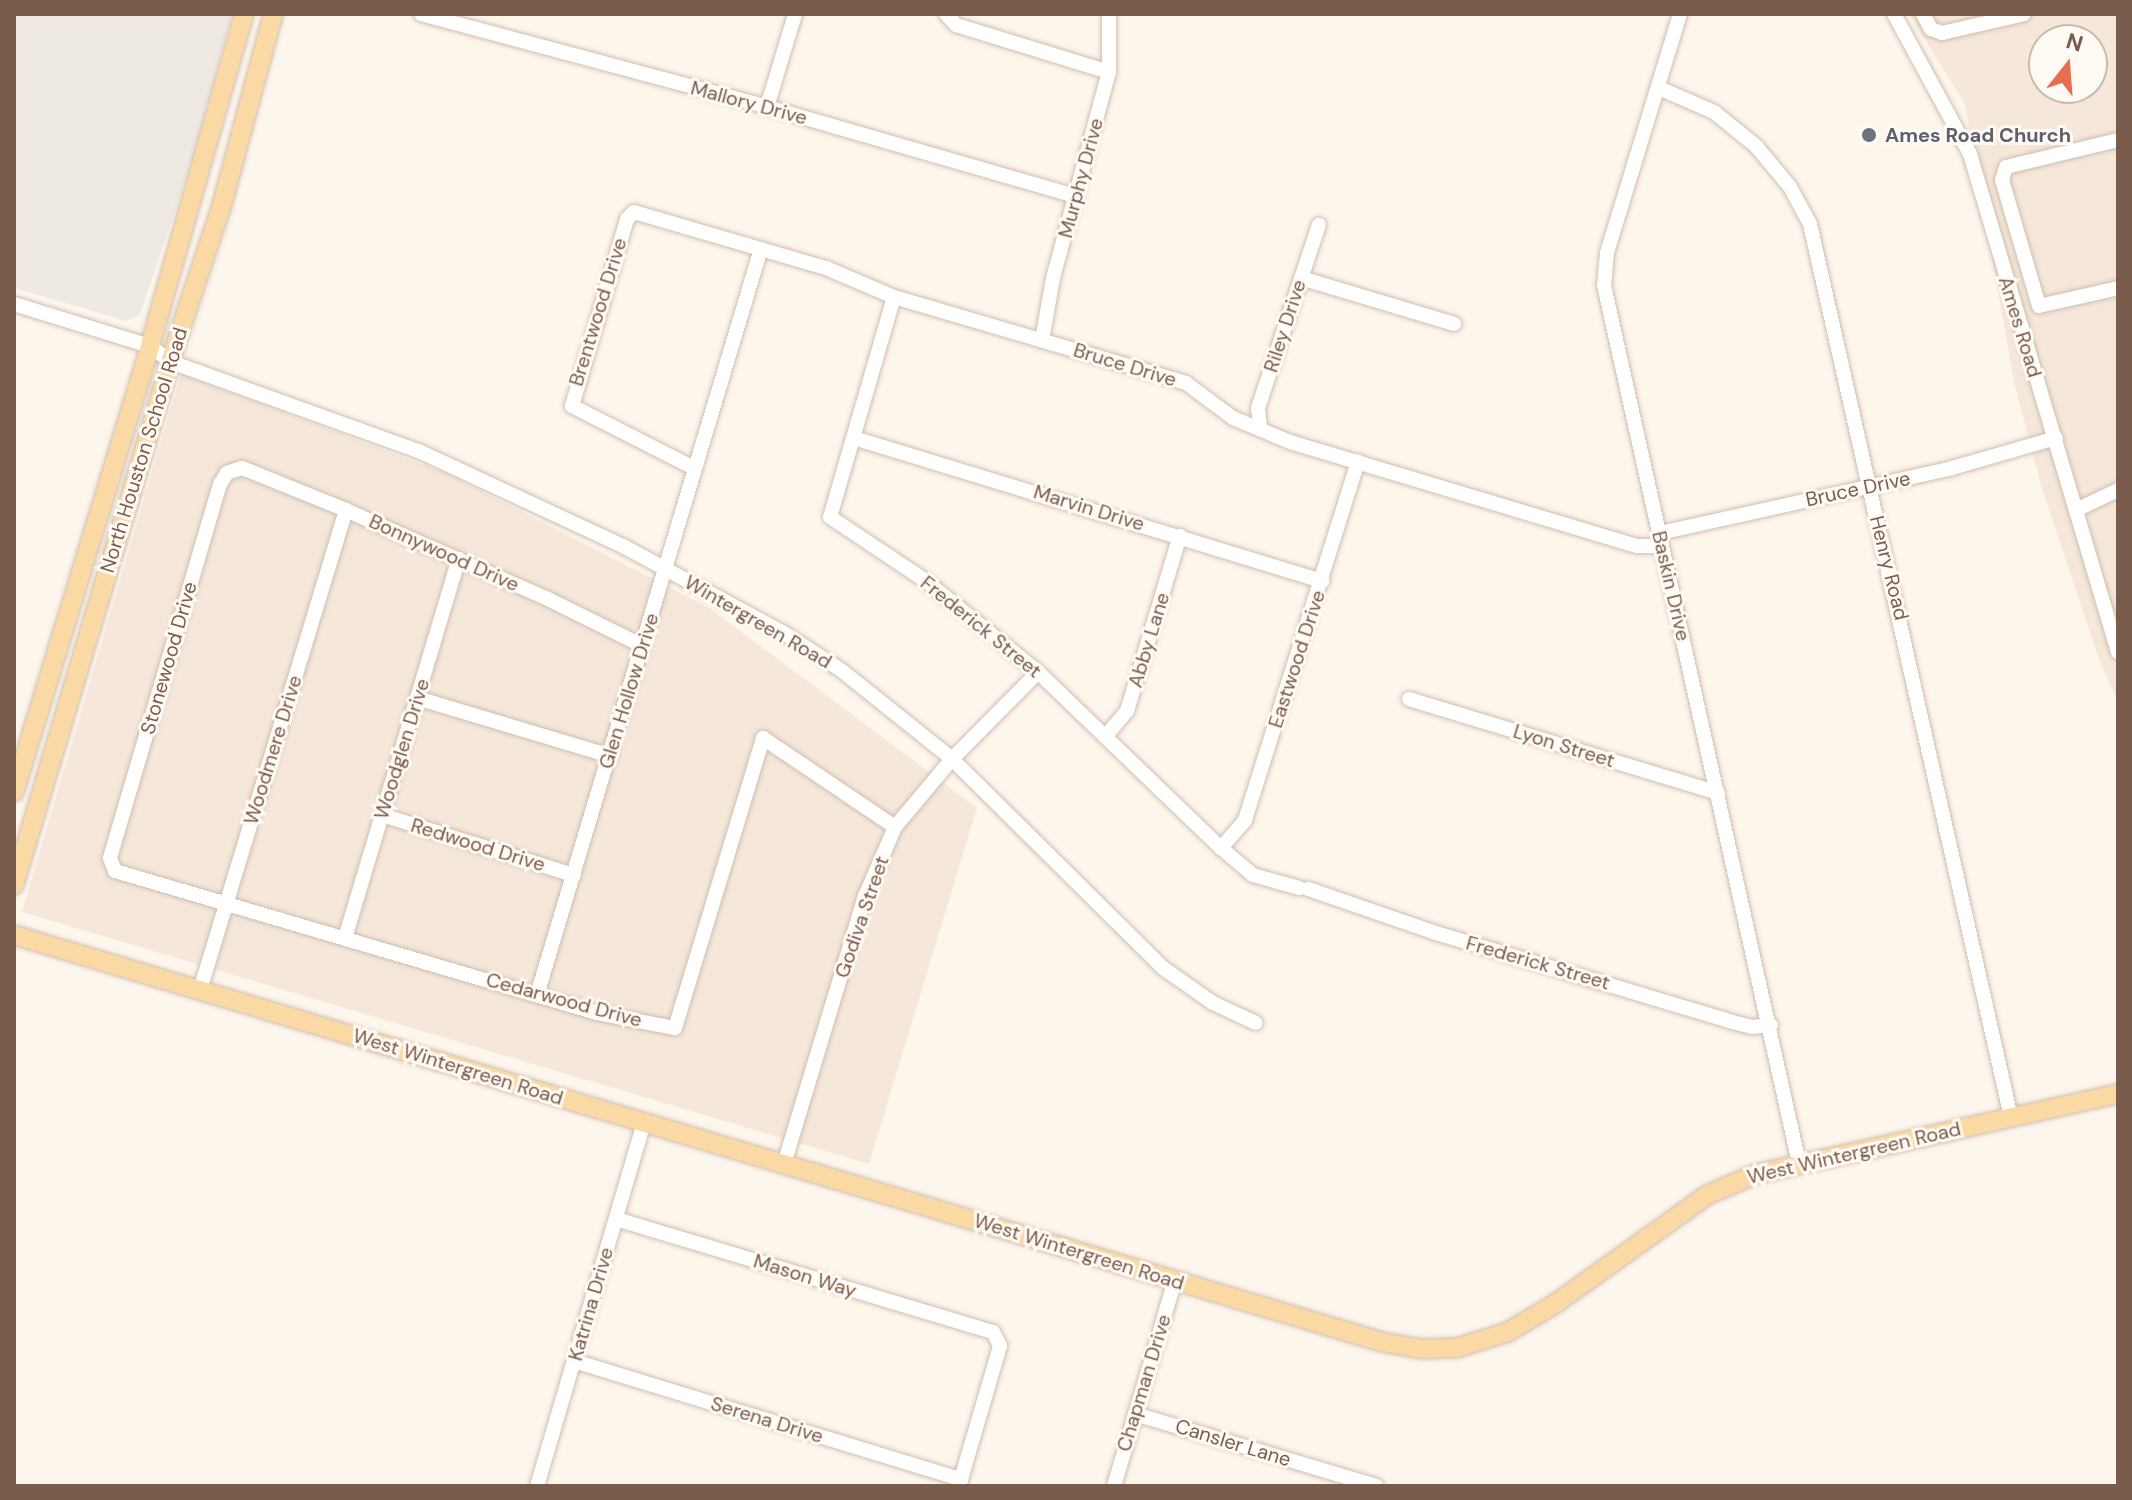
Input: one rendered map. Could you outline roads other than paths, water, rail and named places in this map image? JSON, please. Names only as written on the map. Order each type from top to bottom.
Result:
[{"type":"main road","name":"North Houston School Road","points":[[14,792],[150,346],[244,14]]},
{"type":"main road","name":"North Houston School Road","points":[[14,885],[171,362],[222,205],[273,14]]},
{"type":"main road","name":"West Wintergreen Road","points":[[14,935],[1382,1342],[1422,1349],[1457,1348],[1493,1338],[1523,1323],[1707,1195],[1756,1174],[2118,1094]]},
{"type":"street","name":"Mallory Drive","points":[[421,14],[767,107],[1075,196]]},
{"type":"street","points":[[767,107],[795,14]]},
{"type":"street","points":[[946,14],[956,25],[1109,72]]},
{"type":"street","name":"Murphy Drive","points":[[1042,340],[1075,196],[1109,72],[1109,14]]},
{"type":"street","name":"Baskin Drive","points":[[1680,14],[1607,253],[1604,285],[1771,1025],[1799,1163]]},
{"type":"street","name":"Ames Road","points":[[1894,14],[1970,154],[2030,365],[2056,438],[2117,648]]},
{"type":"street","points":[[1923,14],[1931,29],[1942,33],[2024,14]]},
{"type":"street","name":"Henry Road","points":[[1659,88],[1697,103],[1743,134],[1776,167],[1804,210],[1816,242],[2011,1117]]},
{"type":"street","points":[[2118,140],[2006,167],[2003,172],[2004,190],[2039,306],[2118,288]]},
{"type":"street","name":"Bruce Drive","points":[[627,219],[634,212],[761,249],[859,280],[894,297],[1186,383],[1233,418],[1260,427],[1268,435],[1637,546],[1869,486],[1952,468],[2056,438]]},
{"type":"street","name":"Brentwood Drive","points":[[627,219],[572,406],[694,468]]},
{"type":"street","name":"Riley Drive","points":[[1260,427],[1258,408],[1319,225]]},
{"type":"street","name":"Glen Hollow Drive","points":[[537,995],[761,249]]},
{"type":"street","points":[[1301,278],[1454,324]]},
{"type":"street","name":"Frederick Street","points":[[894,297],[830,517],[926,581],[1038,672],[1253,875],[1304,888],[1436,933],[1732,1022],[1752,1027],[1771,1025]]},
{"type":"street","points":[[14,304],[150,346],[171,362]]},
{"type":"street","name":"Wintergreen Road","points":[[171,362],[421,452],[500,487],[784,633],[841,670],[952,759],[1163,968],[1213,1003],[1256,1023]]},
{"type":"street","name":"Marvin Drive","points":[[854,438],[1323,581]]},
{"type":"street","name":"Eastwood Drive","points":[[1221,848],[1245,820],[1323,581],[1358,461]]},
{"type":"street","name":"Bonnywood Drive","points":[[242,468],[459,559],[643,646]]},
{"type":"street","name":"Stonewood Drive","points":[[110,858],[220,484],[227,473],[242,468]]},
{"type":"street","points":[[2076,510],[2118,490]]},
{"type":"street","name":"Woodmere Drive","points":[[200,990],[346,510]]},
{"type":"street","name":"Abby Lane","points":[[1105,737],[1127,711],[1180,536]]},
{"type":"street","name":"Woodglen Drive","points":[[345,938],[459,559]]},
{"type":"street","name":"Godiva Street","points":[[784,1164],[865,896],[895,827],[952,759],[1038,672]]},
{"type":"street","points":[[417,698],[610,756]]},
{"type":"street","name":"Lyon Street","points":[[1409,699],[1718,793]]},
{"type":"street","name":"Cedarwood Drive","points":[[110,858],[115,871],[597,1013],[675,1028],[763,738],[895,827]]},
{"type":"street","name":"Redwood Drive","points":[[382,815],[574,875]]},
{"type":"street","name":"Katrina Drive","points":[[537,1486],[644,1123]]},
{"type":"street","name":"Mason Way","points":[[616,1219],[993,1332],[1000,1346],[960,1483]]},
{"type":"street","name":"Chapman Drive","points":[[1114,1486],[1175,1280]]},
{"type":"street","name":"Serena Drive","points":[[574,1361],[960,1483]]},
{"type":"street","name":"Cansler Lane","points":[[1135,1414],[1377,1486]]},
{"type":"place","name":"Ames Road Church","points":[[1869,135]]}]
